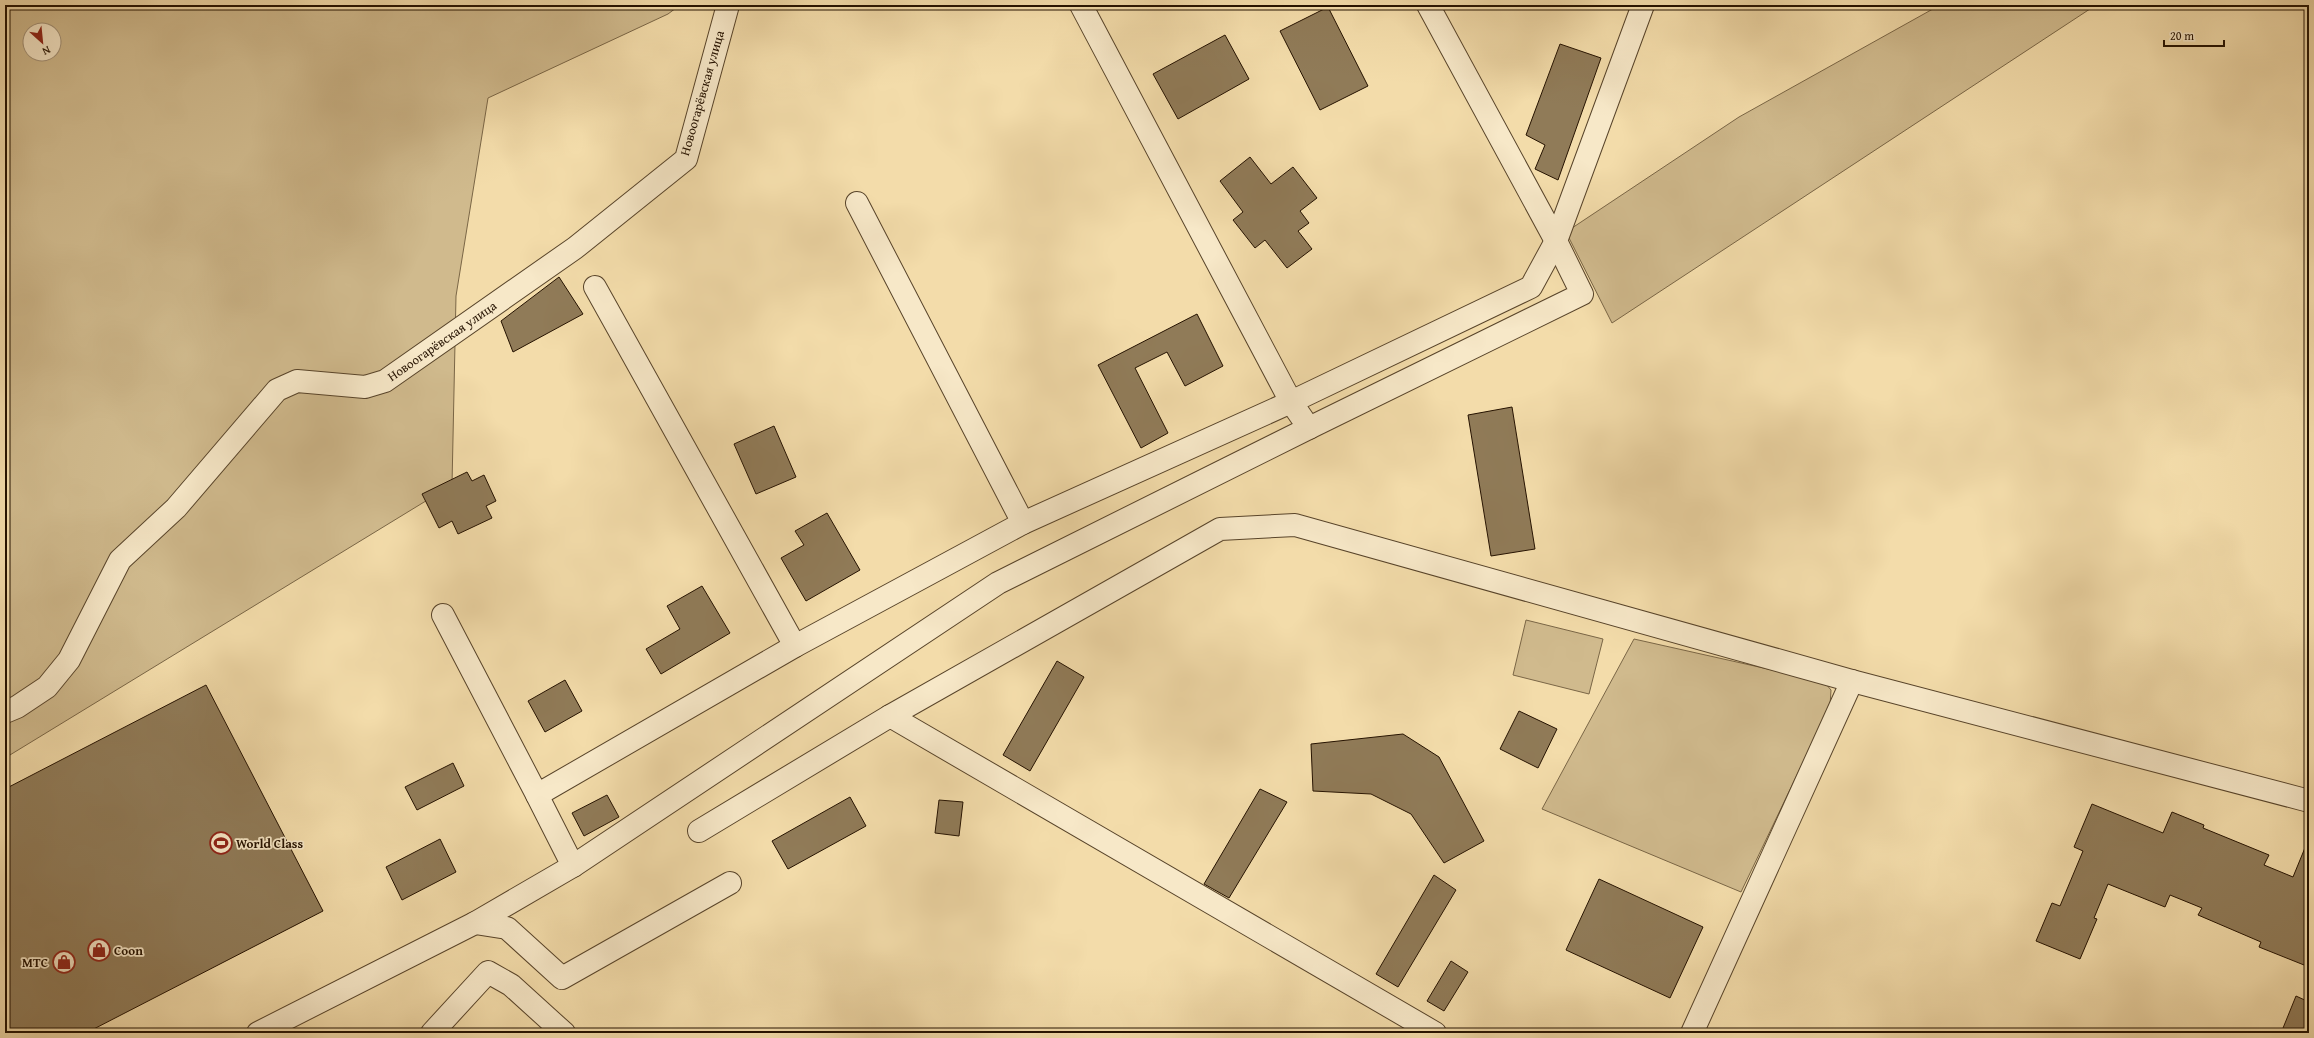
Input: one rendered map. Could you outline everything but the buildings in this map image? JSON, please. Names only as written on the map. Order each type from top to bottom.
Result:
[{"type":"street","name":"Новоогарёвская улица","points":[[5,712],[17,707],[47,687],[69,660],[120,560],[176,508],[277,390],[297,381],[365,387],[385,381],[575,248],[686,159],[728,5]]},
{"type":"street","points":[[1081,5],[1291,402],[1309,428]]},
{"type":"street","points":[[258,1033],[475,923],[573,866],[998,583],[1582,294],[1556,240],[1428,5]]},
{"type":"street","points":[[537,794],[795,646],[1023,523],[1291,402],[1531,287],[1556,240],[1643,5]]},
{"type":"street","points":[[857,203],[1023,523]]},
{"type":"street","points":[[595,287],[795,646]]},
{"type":"street","points":[[699,831],[890,716],[1220,529],[1295,525],[1852,681],[2309,801]]},
{"type":"street","points":[[443,615],[573,866]]},
{"type":"street","points":[[1692,1033],[1852,681]]},
{"type":"street","points":[[890,716],[1435,1033]]},
{"type":"street","points":[[475,923],[507,928],[562,978],[730,883]]},
{"type":"street","points":[[432,1033],[488,972],[511,984],[564,1033]]},
{"type":"shaded area","points":[[5,5],[680,5],[668,14],[488,98],[456,296],[452,485],[5,758]]},
{"type":"shaded area","points":[[1940,5],[2096,5],[1612,323],[1566,232],[1739,117]]},
{"type":"shaded area","points":[[1526,620],[1603,639],[1589,694],[1513,675]]},
{"type":"shaded area","points":[[1634,639],[1817,680],[1825,683],[1831,690],[1830,706],[1741,892],[1542,809]]},
{"type":"place","name":"World Class","points":[[221,843]]},
{"type":"place","name":"Coon","points":[[99,950]]},
{"type":"place","name":"МТС","points":[[64,962]]}]
